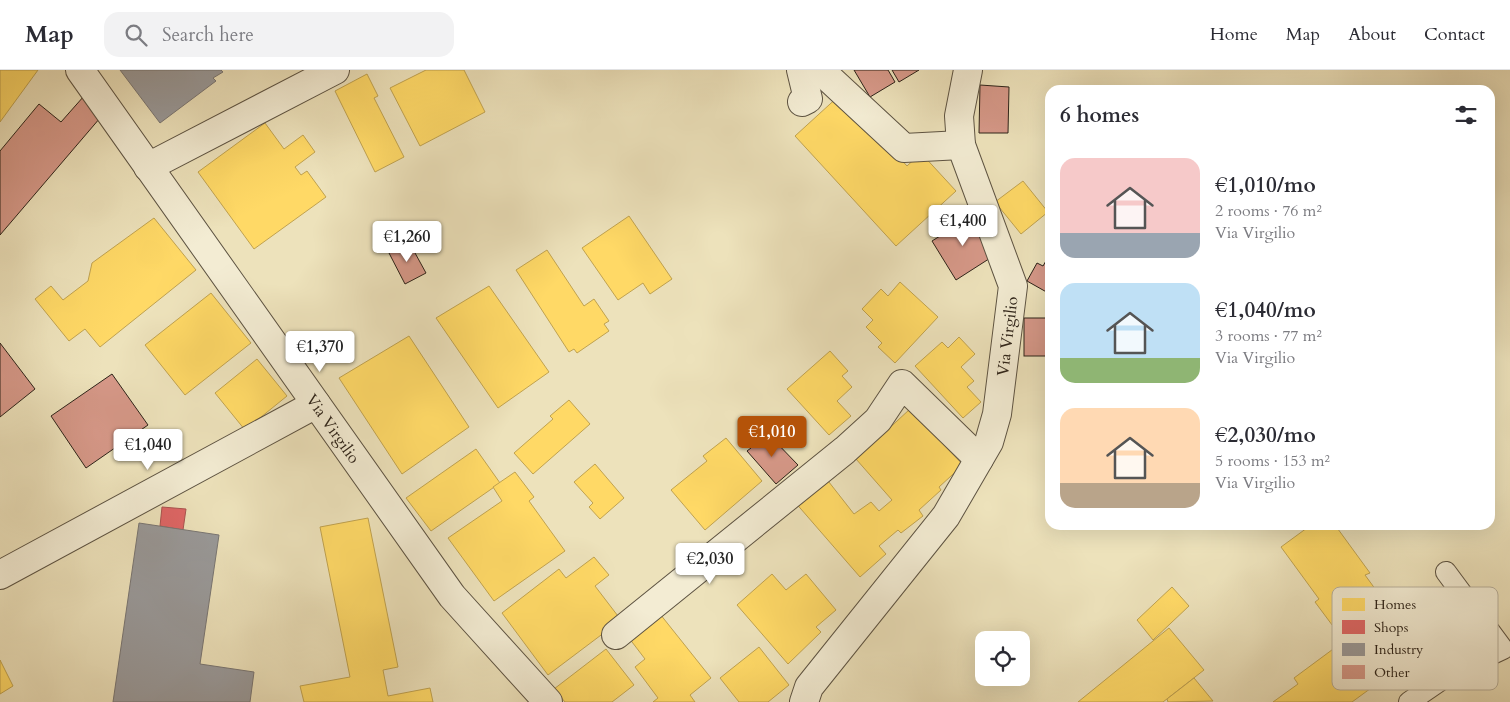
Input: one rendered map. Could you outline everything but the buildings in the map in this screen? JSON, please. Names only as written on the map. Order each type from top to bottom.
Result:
[{"type":"street","name":"Via Virgilio","points":[[80,70],[452,596],[548,702]]},
{"type":"street","points":[[148,167],[335,70]]},
{"type":"street","points":[[801,70],[808,99],[802,102]]},
{"type":"street","points":[[820,70],[904,148],[961,145]]},
{"type":"street","name":"Via Virgilio","points":[[804,702],[809,687],[946,516],[989,442],[997,414],[1013,286],[961,145],[958,116],[968,70]]},
{"type":"street","points":[[616,635],[778,505],[878,420],[902,384],[979,459]]},
{"type":"street","points":[[0,575],[316,404]]},
{"type":"lane","points":[[1446,572],[1457,587]]},
{"type":"lane","points":[[1498,642],[1503,649],[1498,651]]},
{"type":"lane","points":[[1409,702],[1427,690]]}]
